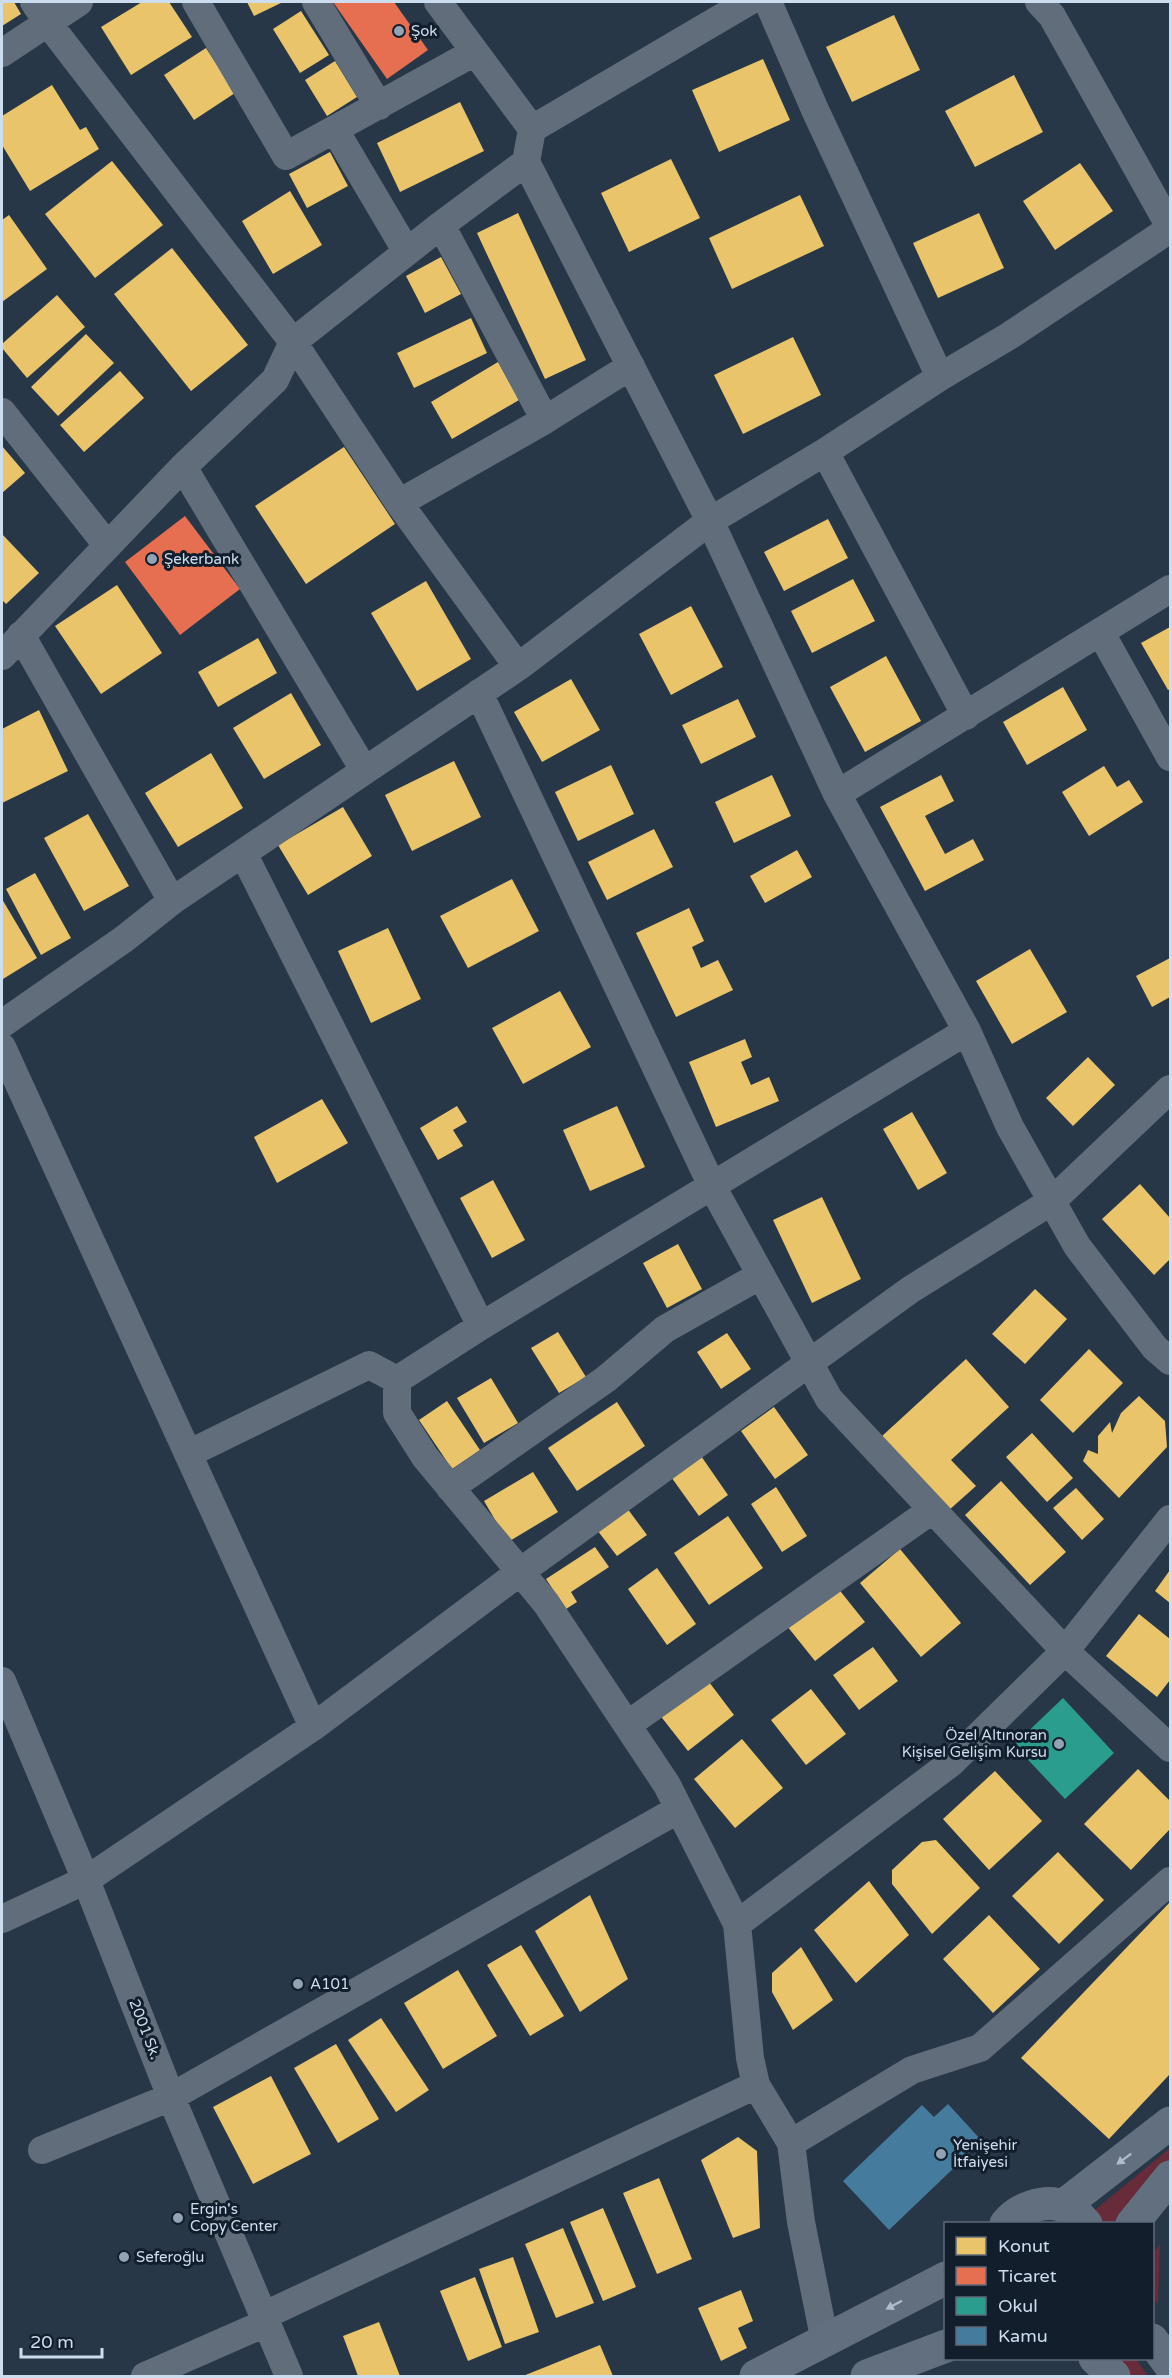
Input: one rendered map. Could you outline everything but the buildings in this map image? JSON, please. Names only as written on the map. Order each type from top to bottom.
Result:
[{"type":"street","points":[[2,53],[41,12],[79,2]]},
{"type":"street","points":[[196,2],[286,156],[476,52]]},
{"type":"street","points":[[315,2],[380,106]]},
{"type":"street","points":[[438,2],[532,129],[526,162],[710,521],[837,794],[967,1031],[1010,1127],[1077,1246],[1155,1348],[1170,1361]]},
{"type":"street","points":[[532,129],[748,2]]},
{"type":"street","points":[[768,2],[816,112],[939,377]]},
{"type":"street","points":[[2,1024],[124,939],[172,901],[518,667],[710,521],[825,452],[939,377],[1009,336],[1170,228],[1047,6]]},
{"type":"street","points":[[41,12],[292,342],[399,503],[518,667]]},
{"type":"street","points":[[335,129],[407,252]]},
{"type":"street","points":[[2,656],[183,467],[275,380],[292,342],[441,225],[526,162]]},
{"type":"street","points":[[441,225],[545,420]]},
{"type":"street","points":[[399,503],[545,420],[632,366]]},
{"type":"street","points":[[2,412],[107,545]]},
{"type":"street","points":[[825,452],[966,716]]},
{"type":"street","points":[[183,467],[364,770]]},
{"type":"street","points":[[837,794],[1170,590]]},
{"type":"street","points":[[1101,633],[1170,757]]},
{"type":"street","points":[[21,635],[172,901]]},
{"type":"street","points":[[479,693],[712,1186],[829,1399],[1065,1651],[1170,1748]]},
{"type":"street","points":[[243,853],[481,1326]]},
{"type":"street","points":[[397,1380],[481,1326],[967,1031]]},
{"type":"street","points":[[2,1047],[313,1727]]},
{"type":"street","points":[[2,1919],[86,1880],[313,1727],[520,1572],[910,1290],[1052,1202],[1170,1089]]},
{"type":"street","points":[[450,1488],[606,1379],[665,1329],[761,1275]]},
{"type":"street","points":[[188,1454],[369,1365],[397,1380]]},
{"type":"street","points":[[397,1380],[397,1413],[425,1457],[546,1603],[667,1785],[737,1924],[750,2058],[756,2085],[791,2143],[801,2222],[825,2342]]},
{"type":"street","points":[[627,1725],[932,1509]]},
{"type":"street","points":[[737,1924],[951,1763],[1065,1651],[1170,1519]]},
{"type":"street","name":"2001 Sk.","points":[[2,1681],[86,1880],[171,2097],[289,2376]]},
{"type":"street","points":[[42,2150],[171,2097],[679,1809]]},
{"type":"street","points":[[791,2143],[912,2070],[980,2048],[1170,1881]]},
{"type":"street","points":[[145,2376],[756,2085]]},
{"type":"street","points":[[1007,2222],[1025,2209],[1042,2204],[1075,2214],[1170,2123]]},
{"type":"street","points":[[1133,2222],[1161,2192],[1170,2177]]},
{"type":"street","points":[[756,2376],[944,2279]]},
{"type":"street","points":[[1154,2343],[1170,2364]]},
{"type":"street","points":[[867,2376],[944,2346]]},
{"type":"street","points":[[1097,2360],[1114,2376]]},
{"type":"shaded area","points":[[1170,2148],[1170,2160],[1126,2222],[1096,2222],[1089,2215]]},
{"type":"shaded area","points":[[1160,2244],[1158,2304],[1154,2300],[1154,2252]]},
{"type":"shaded area","points":[[1104,2360],[1137,2360],[1148,2376],[1124,2376]]},
{"type":"place","name":"Şok","points":[[399,31]]},
{"type":"place","name":"Şekerbank","points":[[152,559]]},
{"type":"place","name":"Özel Altınoran Kişisel Gelişim Kursu","points":[[1059,1744]]},
{"type":"place","name":"A101","points":[[298,1984]]},
{"type":"place","name":"Yenişehir İtfaiyesi","points":[[941,2154]]},
{"type":"place","name":"Ergin's Copy Center","points":[[178,2218]]},
{"type":"place","name":"Seferoğlu","points":[[124,2257]]}]
